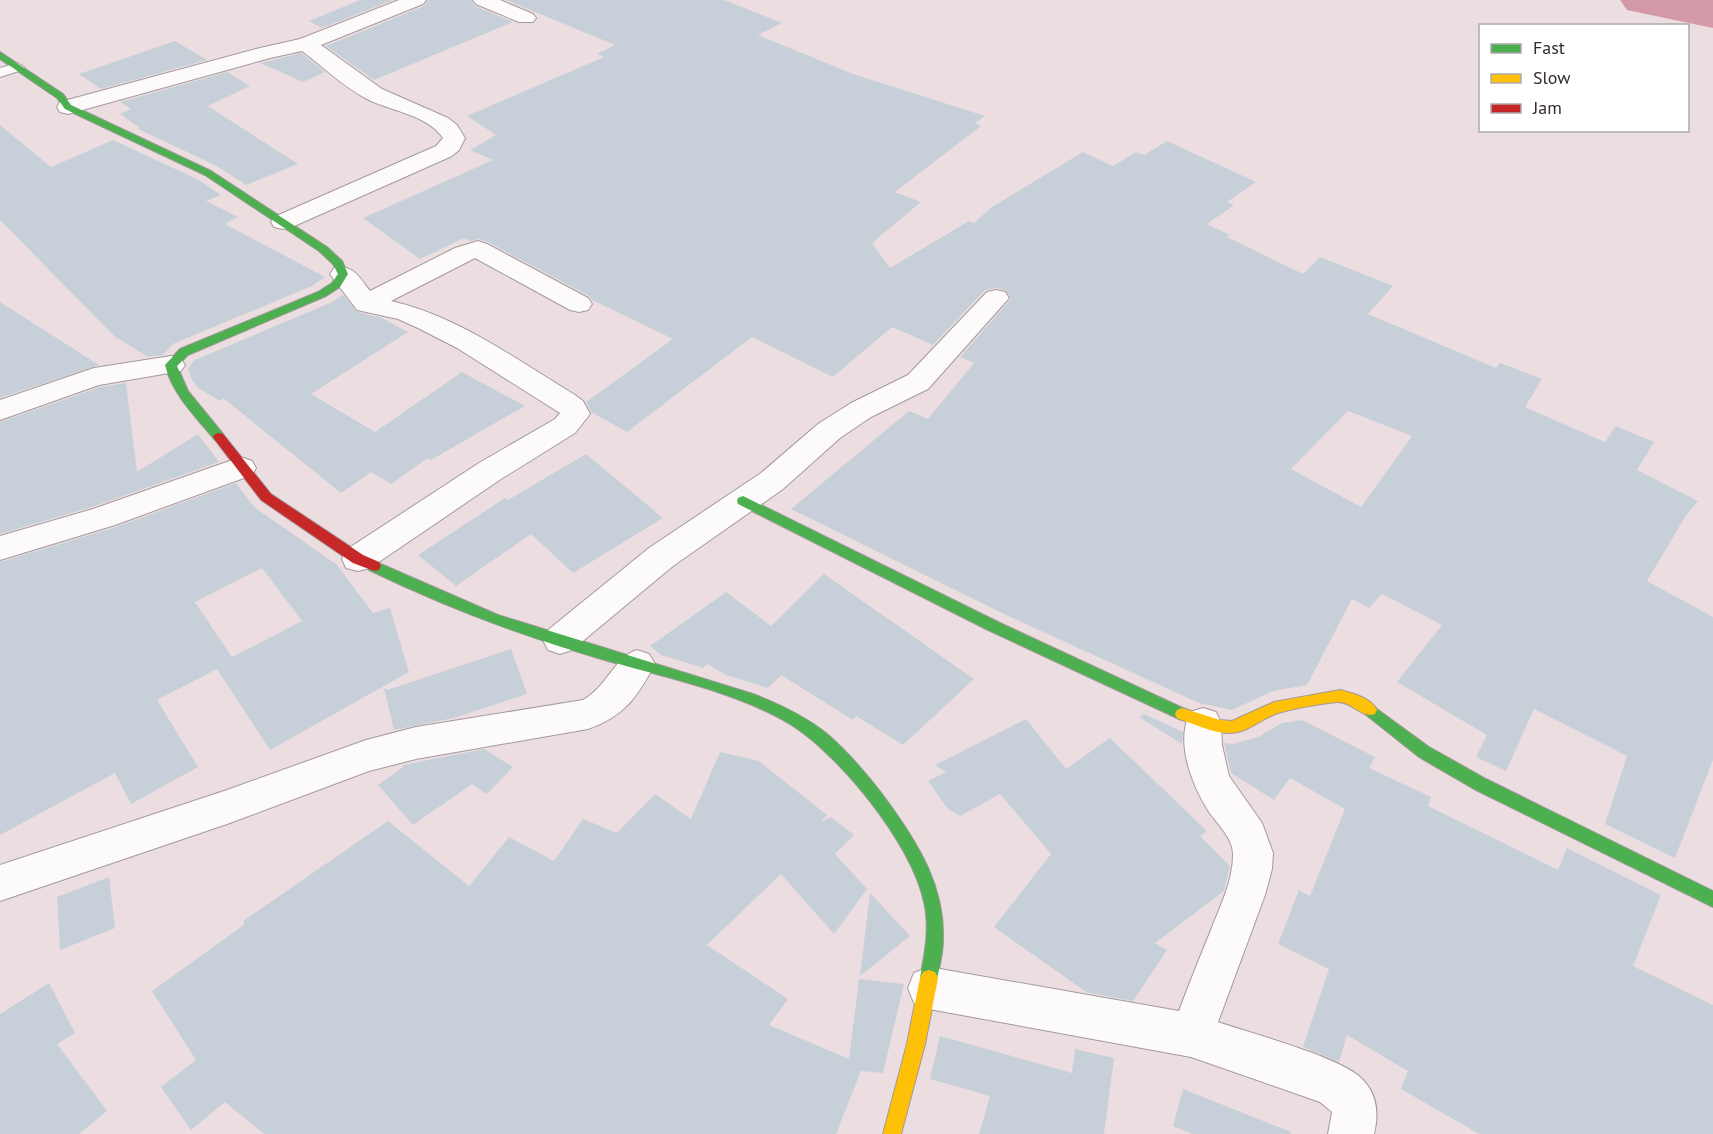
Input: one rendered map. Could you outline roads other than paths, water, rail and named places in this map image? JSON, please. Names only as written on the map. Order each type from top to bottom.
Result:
[{"type":"street","points":[[68,107],[267,52],[306,44],[416,0]]},
{"type":"street","points":[[483,0],[526,18]]},
{"type":"street","points":[[283,222],[444,151],[451,145],[454,138],[451,131],[441,123],[374,94],[306,44]]},
{"type":"street","points":[[0,55],[60,96],[68,107],[208,173],[323,249],[338,263],[343,274],[366,304],[406,313],[467,342],[573,408],[575,414],[565,426],[490,471],[358,559]]},
{"type":"street","points":[[366,304],[470,250],[478,249],[579,304]]},
{"type":"street","points":[[0,410],[93,377],[171,365],[184,352],[322,294],[336,285],[343,274]]},
{"type":"street","points":[[561,640],[661,556],[772,481],[812,444],[846,419],[918,382],[996,297]]},
{"type":"street","points":[[171,365],[172,374],[178,385],[266,497],[358,559],[445,600],[510,625],[768,706],[790,716],[820,737],[838,755],[886,812],[931,893],[935,916],[929,988],[892,1134]]},
{"type":"street","points":[[0,548],[114,514],[241,468]]},
{"type":"street","points":[[743,501],[993,626],[1203,723],[1232,727],[1244,724],[1274,708],[1340,696],[1358,701],[1424,752],[1480,784],[1713,899]]},
{"type":"street","points":[[0,883],[227,807],[366,756],[416,743],[588,714],[605,707],[617,696],[637,664]]},
{"type":"street","points":[[1191,1035],[1245,895],[1253,853],[1248,835],[1222,799],[1211,778],[1203,745],[1203,723]]},
{"type":"street","points":[[929,988],[1191,1035],[1333,1084],[1343,1091],[1355,1108],[1356,1116],[1351,1134]]},
{"type":"lane","points":[[0,73],[17,67]]},
{"type":"waterway","points":[[1643,0],[1713,14]]}]
